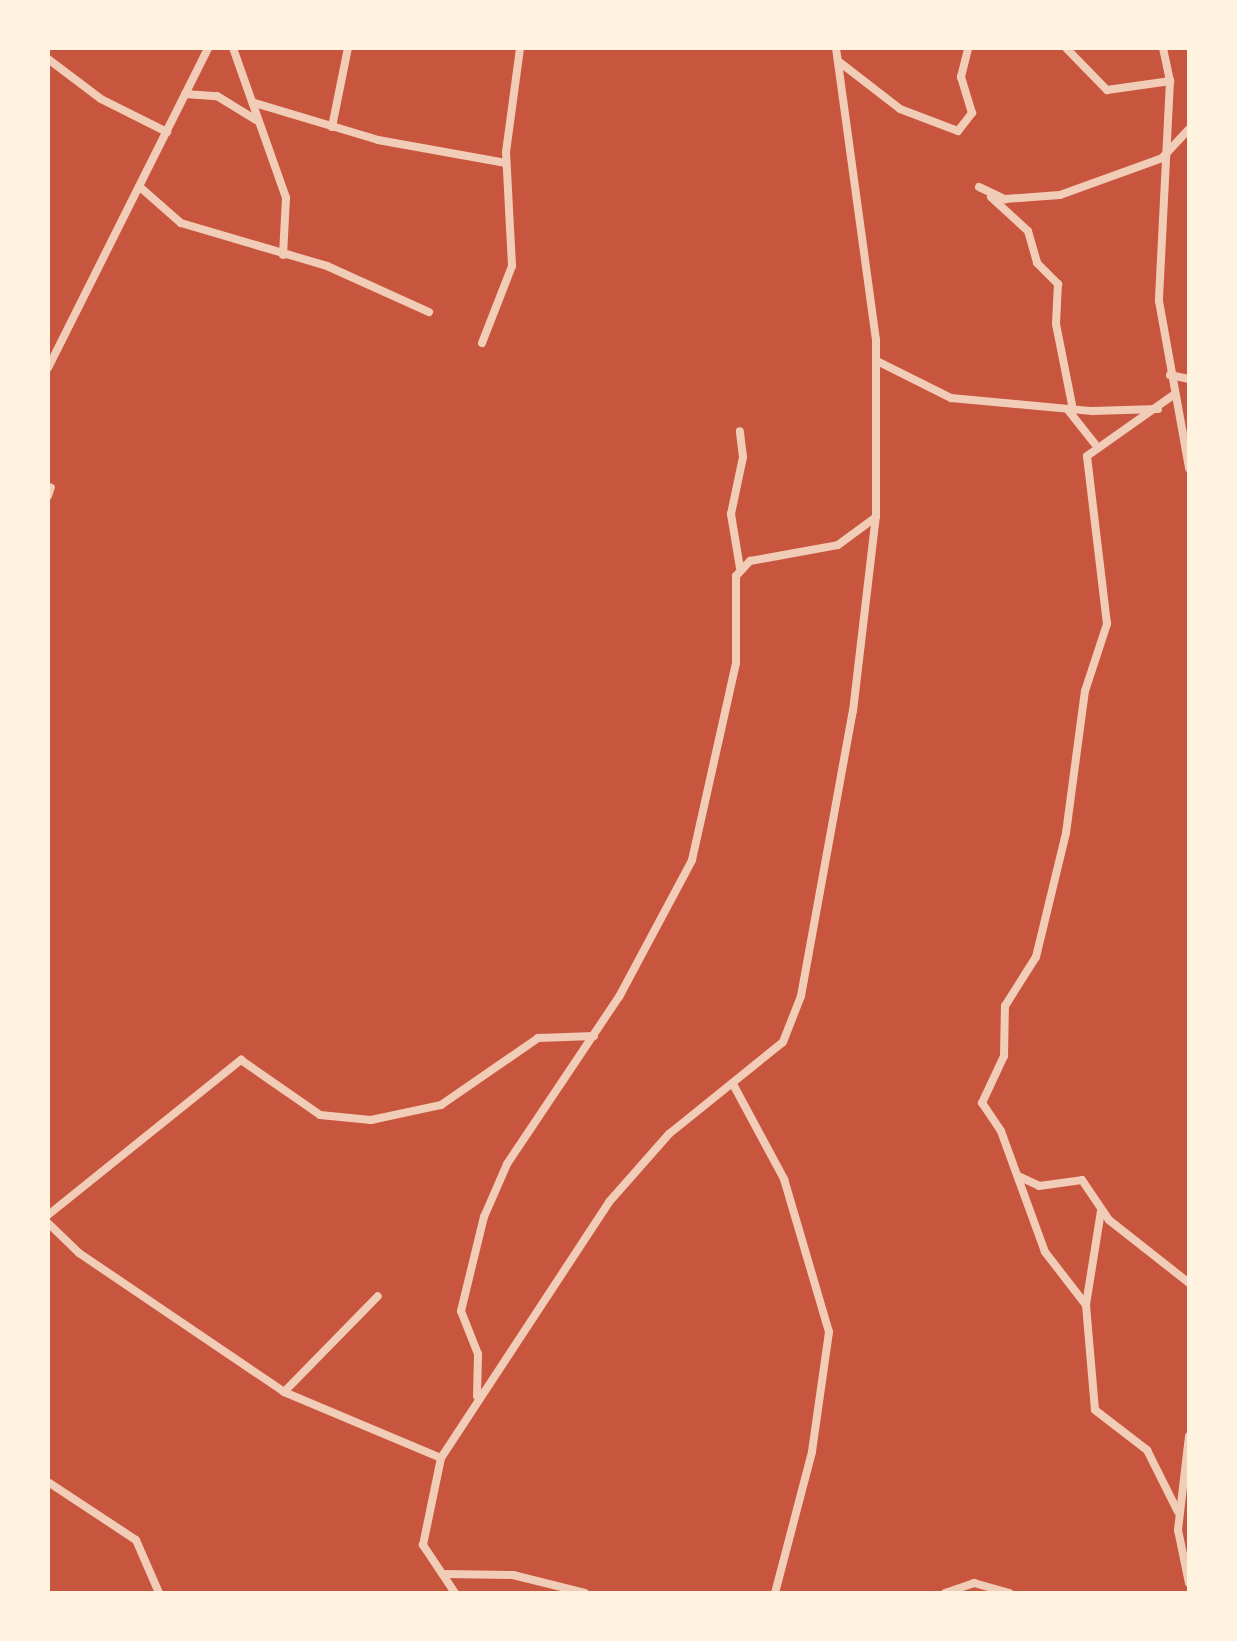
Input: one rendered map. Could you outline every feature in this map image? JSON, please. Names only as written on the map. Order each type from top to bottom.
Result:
[{"type":"street","points":[[48,368],[141,188],[208,48]]},
{"type":"street","points":[[233,48],[239,82],[255,103],[256,120],[286,198],[283,255]]},
{"type":"street","points":[[332,127],[348,48]]},
{"type":"street","points":[[482,343],[512,266],[506,163],[520,48]]},
{"type":"street","points":[[455,1593],[446,1574],[423,1545],[422,1531],[441,1458],[477,1398],[631,1175],[669,1134],[734,1086],[783,1042],[801,996],[853,711],[876,516],[877,361],[836,48]]},
{"type":"street","points":[[838,61],[900,109],[958,131],[972,113],[961,77],[968,48]]},
{"type":"street","points":[[1066,48],[1107,90],[1170,81]]},
{"type":"street","points":[[1163,48],[1170,81],[1162,158],[1159,301],[1172,396],[1189,468]]},
{"type":"street","points":[[48,59],[101,99],[167,132]]},
{"type":"street","points":[[185,94],[217,96],[256,120]]},
{"type":"street","points":[[255,103],[332,127],[506,163]]},
{"type":"street","points":[[991,197],[1060,195],[1162,158],[1189,129]]},
{"type":"street","points":[[979,187],[1028,231],[1037,263],[1058,284],[1056,324],[1070,410],[1095,444]]},
{"type":"street","points":[[141,188],[181,223],[283,255],[429,312]]},
{"type":"street","points":[[877,361],[951,398],[1070,410],[1163,408]]},
{"type":"street","points":[[1170,375],[1189,379]]},
{"type":"street","points":[[1086,1305],[1045,1252],[1015,1173],[982,1103],[1004,1056],[1005,1006],[1036,957],[1066,833],[1085,691],[1107,624],[1086,467],[1095,444],[1163,408],[1172,396]]},
{"type":"street","points":[[477,1398],[478,1354],[461,1311],[484,1217],[507,1164],[594,1036],[703,829],[739,645],[740,568],[731,499],[743,457],[740,431]]},
{"type":"street","points":[[740,568],[838,545],[876,516]]},
{"type":"street","points":[[48,1215],[241,1060],[257,1064],[290,1098],[320,1115],[371,1120],[441,1105],[538,1038],[594,1036]]},
{"type":"street","points":[[734,1086],[784,1179],[829,1332],[809,1466],[775,1593]]},
{"type":"street","points":[[1015,1173],[1039,1186],[1077,1178],[1101,1211],[1189,1283]]},
{"type":"street","points":[[1101,1211],[1086,1305],[1095,1410],[1147,1450],[1178,1512]]},
{"type":"street","points":[[48,1223],[79,1253],[284,1392],[441,1458]]},
{"type":"street","points":[[284,1392],[378,1296]]},
{"type":"street","points":[[1189,1436],[1178,1512],[1189,1583]]},
{"type":"street","points":[[48,1482],[136,1540],[159,1593]]},
{"type":"street","points":[[446,1574],[513,1575],[585,1593]]},
{"type":"street","points":[[945,1593],[974,1583],[1010,1593]]}]
